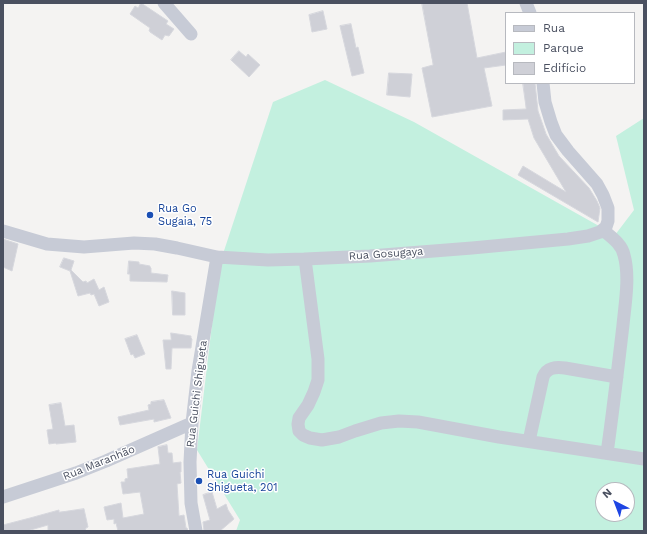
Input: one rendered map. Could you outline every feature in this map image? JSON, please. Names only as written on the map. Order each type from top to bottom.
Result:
[{"type":"street","points":[[164,3],[191,34]]},
{"type":"street","points":[[543,84],[545,102],[556,135],[597,184],[608,208],[608,221],[603,230],[622,248],[624,254],[626,266],[626,293],[617,377],[606,453]]},
{"type":"street","name":"Rua Gosugaya","points":[[3,231],[47,244],[84,247],[134,243],[155,244],[217,257],[268,260],[370,256],[464,249],[568,239],[588,236],[603,230]]},
{"type":"street","name":"Rua Guichi Shigueta","points":[[196,531],[191,503],[190,462],[192,423],[198,371],[217,257]]},
{"type":"street","points":[[305,259],[318,359],[318,380],[308,405],[299,418],[299,431],[303,435],[322,440],[339,437],[381,423],[399,421],[418,422],[498,437],[644,459]]},
{"type":"street","points":[[529,441],[544,373],[548,369],[557,367],[617,377]]},
{"type":"street","name":"Rua Maranhão","points":[[3,497],[88,468],[192,423]]},
{"type":"green space","points":[[325,80],[414,122],[615,235],[634,210],[616,136],[644,118],[644,531],[236,531],[240,520],[197,450],[219,266],[273,102]]},
{"type":"building","points":[[141,3],[168,21],[166,24],[174,29],[169,36],[165,35],[162,40],[149,31],[150,28],[130,14],[135,6],[138,8]]},
{"type":"building","points":[[422,3],[467,3],[477,58],[505,52],[505,65],[484,68],[492,106],[432,117],[422,68],[433,65]]},
{"type":"building","points":[[323,11],[327,29],[312,32],[309,15]]},
{"type":"building","points":[[351,24],[356,48],[358,47],[364,73],[352,76],[340,26]]},
{"type":"building","points":[[239,51],[246,57],[248,54],[260,65],[249,77],[231,60]]},
{"type":"building","points":[[389,73],[412,74],[410,97],[387,95]]},
{"type":"building","points":[[523,84],[535,84],[538,111],[546,134],[559,156],[589,188],[597,201],[600,208],[598,222],[518,175],[523,166],[566,192],[534,138],[528,119],[503,120],[503,110],[526,109]]},
{"type":"building","points":[[3,239],[18,244],[12,271],[3,267]]},
{"type":"building","points":[[64,258],[74,261],[71,270],[83,282],[86,281],[87,283],[94,279],[99,290],[104,287],[109,302],[99,306],[94,294],[91,295],[90,293],[78,296],[70,271],[60,267]]},
{"type":"building","points":[[129,261],[139,262],[139,264],[150,266],[151,273],[168,275],[167,282],[130,281],[130,274],[128,274]]},
{"type":"building","points":[[172,291],[185,293],[185,315],[173,315]]},
{"type":"building","points":[[171,333],[191,336],[191,348],[172,348],[171,369],[166,369],[163,340],[171,340]]},
{"type":"building","points":[[137,335],[145,354],[135,358],[133,354],[131,355],[125,339]]},
{"type":"building","points":[[164,400],[171,418],[154,422],[154,419],[120,425],[118,417],[149,410],[148,405],[151,404],[151,402]]},
{"type":"building","points":[[61,403],[65,426],[74,425],[76,442],[49,444],[47,430],[53,429],[49,405]]},
{"type":"building","points":[[167,445],[168,453],[172,453],[173,463],[181,462],[181,483],[177,484],[179,516],[184,515],[186,528],[188,531],[118,531],[116,523],[114,524],[114,519],[107,520],[104,507],[121,503],[123,518],[144,514],[140,492],[123,494],[121,482],[125,482],[125,479],[128,478],[127,469],[160,464],[158,447]]},
{"type":"building","points":[[212,492],[217,509],[226,504],[234,519],[220,531],[204,531],[203,522],[210,520],[203,495]]},
{"type":"building","points":[[84,509],[88,527],[85,531],[48,531],[48,525],[27,531],[3,531],[3,525],[59,510],[59,512]]},
{"type":"place","name":"Rua Go Sugaia, 75","points":[[150,215]]},
{"type":"place","name":"Rua Guichi Shigueta, 201","points":[[199,481]]}]
